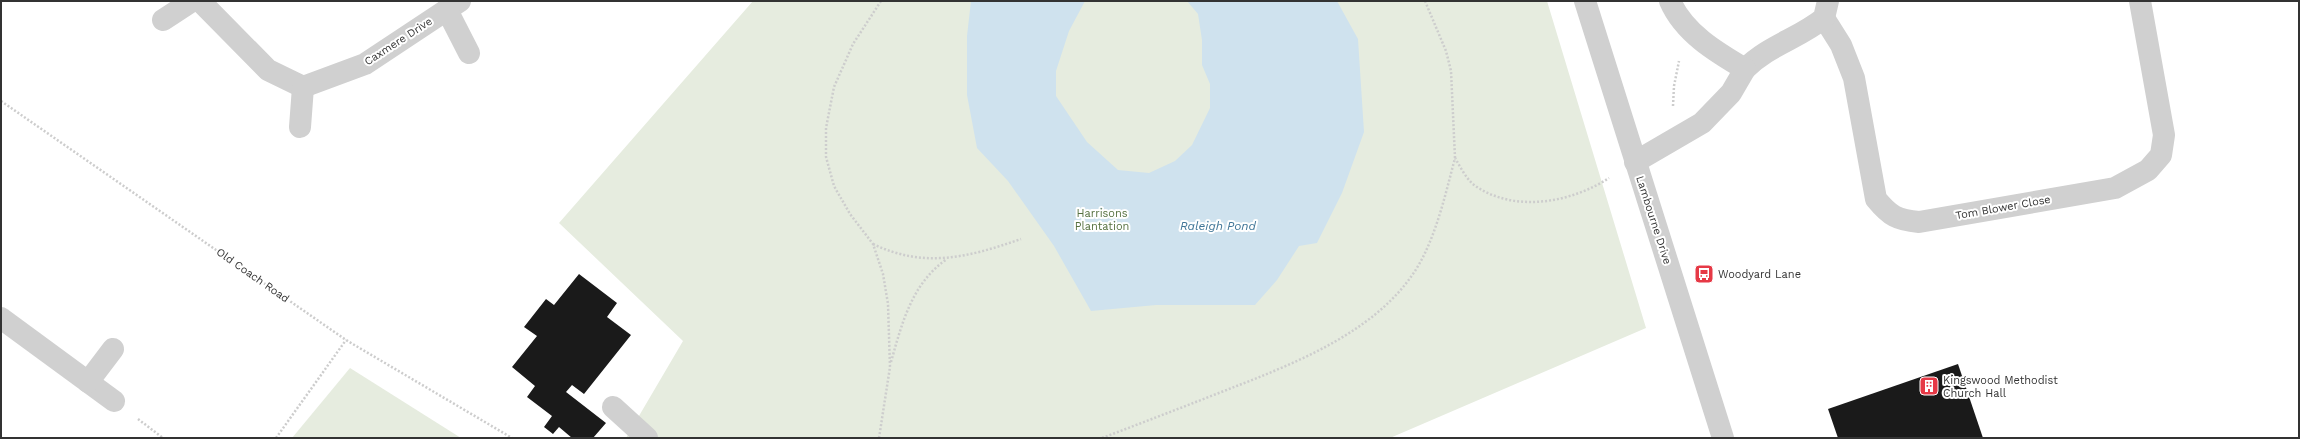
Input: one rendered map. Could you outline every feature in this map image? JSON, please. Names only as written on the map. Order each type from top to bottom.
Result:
[{"type":"street","points":[[163,20],[192,1]]},
{"type":"street","points":[[200,1],[268,70],[303,87],[300,127]]},
{"type":"street","name":"Lambourne Drive","points":[[1585,1],[1723,438]]},
{"type":"street","points":[[1635,162],[1702,123],[1731,92],[1745,69],[1705,44],[1684,22],[1670,1]]},
{"type":"street","name":"Tom Blower Close","points":[[1745,69],[1757,57],[1807,32],[1826,9],[1854,78],[1876,199],[1887,213],[1903,220],[1919,222],[2115,188],[2148,170],[2161,155],[2164,135],[2140,1]]},
{"type":"street","name":"Caxmere Drive","points":[[303,87],[365,64],[454,5],[469,53]]},
{"type":"street","points":[[1,318],[114,401]]},
{"type":"street","points":[[88,382],[113,349]]},
{"type":"street","points":[[613,407],[647,438]]},
{"type":"path","points":[[881,1],[853,44],[834,87],[826,128],[826,157],[834,186],[850,214],[873,244],[883,274],[888,304],[890,367]]},
{"type":"path","points":[[1102,438],[1303,360],[1354,331],[1398,293],[1422,259],[1438,220],[1455,158],[1451,71],[1446,51],[1425,1]]},
{"type":"path","points":[[1680,60],[1672,100],[1674,112],[1687,133]]},
{"type":"path","name":"Old Coach Road","points":[[1,101],[346,340],[372,357],[512,438]]},
{"type":"path","points":[[1455,158],[1463,173],[1476,187],[1492,195],[1519,203],[1544,201],[1574,194],[1599,184],[1635,162]]},
{"type":"path","points":[[873,244],[889,251],[926,258],[947,259],[982,253],[1021,240]]},
{"type":"path","points":[[879,438],[890,367],[902,323],[909,306],[926,277],[947,259]]},
{"type":"path","points":[[276,438],[346,340]]},
{"type":"green space","name":"Harrisons Plantation","points":[[753,1],[1547,1],[1646,328],[1390,438],[626,438],[683,341],[559,223]]},
{"type":"green space","points":[[350,368],[461,438],[292,438]]},
{"type":"water","name":"Raleigh Pond","points":[[971,1],[1085,1],[1069,31],[1056,71],[1056,96],[1087,142],[1118,170],[1149,173],[1175,161],[1192,145],[1210,108],[1210,84],[1202,65],[1202,40],[1198,14],[1187,1],[1337,1],[1358,39],[1364,132],[1342,193],[1317,243],[1299,246],[1277,280],[1255,305],[1156,305],[1091,311],[1054,246],[1008,181],[977,148],[967,95],[967,36]]},
{"type":"building","points":[[579,274],[617,303],[607,317],[631,335],[584,394],[572,385],[566,392],[606,423],[593,438],[572,438],[559,427],[553,434],[544,427],[552,416],[527,397],[535,386],[512,367],[537,336],[524,327],[546,299],[554,305]]},
{"type":"building","name":"Kingswood Methodist Church Hall","points":[[1958,364],[1983,438],[1838,438],[1828,409]]},
{"type":"place","name":"Woodyard Lane","points":[[1704,274]]},
{"type":"place","name":"Kingswood Methodist Church Hall","points":[[1929,386]]}]
